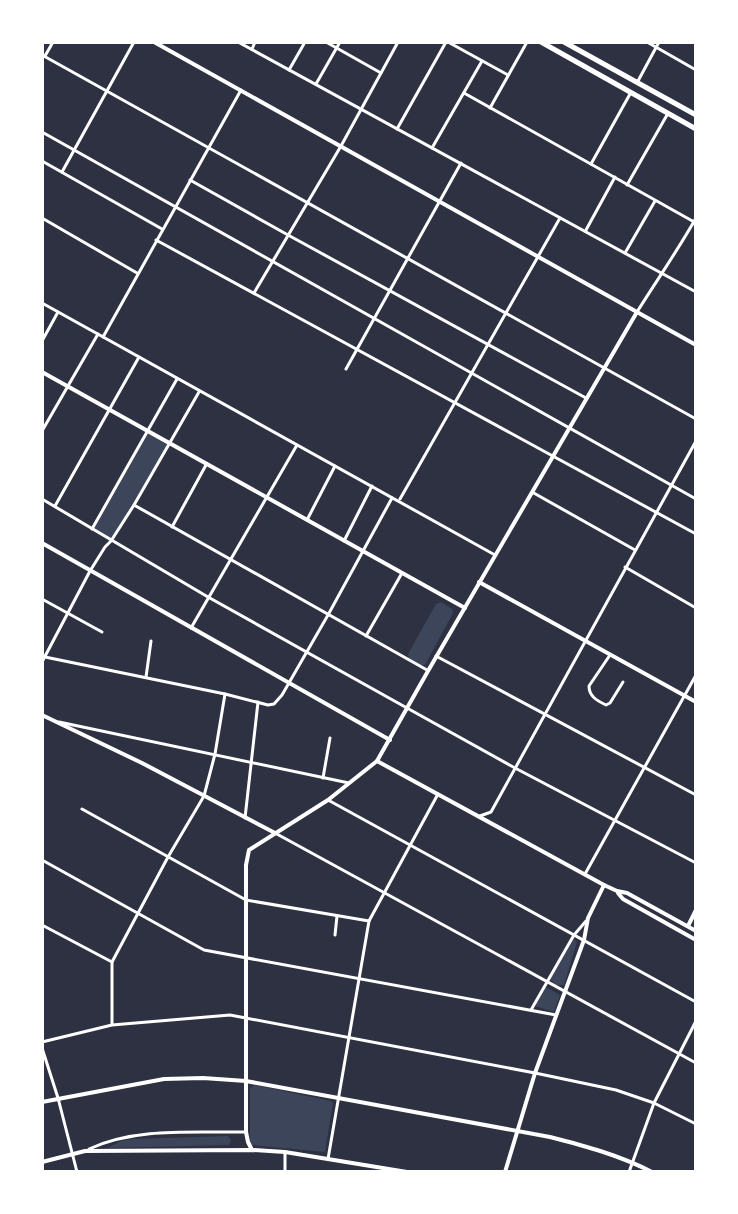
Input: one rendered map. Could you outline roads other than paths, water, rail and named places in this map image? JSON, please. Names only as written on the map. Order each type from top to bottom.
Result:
[{"type":"main road","points":[[541,42],[696,129]]},
{"type":"main road","points":[[564,42],[696,115]]},
{"type":"street","points":[[53,42],[43,56],[696,419]]},
{"type":"street","points":[[62,172],[134,42]]},
{"type":"street","points":[[154,42],[696,345]]},
{"type":"street","points":[[238,42],[696,292]]},
{"type":"street","points":[[252,49],[255,42]]},
{"type":"street","points":[[289,70],[305,42]]},
{"type":"street","points":[[326,42],[381,73]]},
{"type":"street","points":[[316,84],[340,42]]},
{"type":"street","points":[[397,129],[447,42],[508,76]]},
{"type":"street","points":[[490,108],[527,42]]},
{"type":"street","points":[[647,42],[696,70]]},
{"type":"street","points":[[637,83],[659,42]]},
{"type":"street","points":[[254,293],[341,146],[395,43]]},
{"type":"street","points":[[432,148],[482,61]]},
{"type":"street","points":[[42,431],[137,273],[241,90]]},
{"type":"street","points":[[591,164],[631,92]]},
{"type":"street","points":[[464,93],[695,221],[637,312],[465,608]]},
{"type":"street","points":[[627,185],[668,113]]},
{"type":"street","points":[[42,132],[696,499]]},
{"type":"street","points":[[42,161],[162,229]]},
{"type":"street","points":[[346,369],[461,163]]},
{"type":"street","points":[[585,231],[615,177]]},
{"type":"street","points":[[190,180],[587,398]]},
{"type":"street","points":[[625,253],[655,200]]},
{"type":"street","points":[[42,218],[137,273]]},
{"type":"street","points":[[399,501],[560,218]]},
{"type":"street","points":[[156,240],[696,534]]},
{"type":"street","points":[[42,303],[495,555]]},
{"type":"street","points":[[42,341],[58,312]]},
{"type":"street","points":[[55,506],[139,357]]},
{"type":"street","points":[[42,372],[465,608]]},
{"type":"street","points":[[92,529],[178,379]]},
{"type":"street","points":[[42,662],[90,571],[134,505],[199,391]]},
{"type":"street","points":[[495,825],[491,812],[696,441]]},
{"type":"street","points":[[191,628],[297,445]]},
{"type":"street","points":[[172,527],[206,465]]},
{"type":"street","points":[[306,521],[335,466]]},
{"type":"street","points":[[344,541],[372,486]]},
{"type":"street","points":[[532,492],[635,550]]},
{"type":"street","points":[[45,657],[274,704],[328,615],[392,497]]},
{"type":"street","points":[[42,499],[306,652],[515,768],[696,863]]},
{"type":"street","points":[[134,505],[428,671]]},
{"type":"street","points":[[42,543],[390,740]]},
{"type":"street","points":[[625,567],[696,608]]},
{"type":"street","points":[[366,637],[402,573]]},
{"type":"street","points":[[479,582],[696,702]]},
{"type":"street","points":[[252,1150],[246,1132],[246,865],[249,850],[328,800],[377,761],[477,589],[489,587]]},
{"type":"street","points":[[42,599],[102,632]]},
{"type":"street","points":[[454,602],[469,600]]},
{"type":"street","points":[[146,677],[151,641]]},
{"type":"street","points":[[610,655],[589,686],[589,691],[594,700],[606,705],[623,682]]},
{"type":"street","points":[[436,656],[696,795]]},
{"type":"street","points":[[585,874],[696,675]]},
{"type":"street","points":[[112,1025],[112,962],[204,796],[225,694]]},
{"type":"street","points":[[245,818],[258,702]]},
{"type":"street","points":[[42,715],[275,833],[696,1063]]},
{"type":"street","points":[[51,720],[349,783]]},
{"type":"street","points":[[323,778],[330,738]]},
{"type":"street","points":[[377,761],[604,885],[627,893],[696,931]]},
{"type":"street","points":[[328,1159],[369,921],[438,794]]},
{"type":"street","points":[[328,800],[696,1002]]},
{"type":"street","points":[[82,809],[246,900],[369,921]]},
{"type":"street","points":[[479,816],[491,812]]},
{"type":"street","points":[[42,860],[204,950],[556,1015]]},
{"type":"street","points":[[531,1010],[574,935],[588,918],[604,885]]},
{"type":"street","points":[[617,891],[623,899],[696,940]]},
{"type":"street","points":[[687,935],[696,910]]},
{"type":"street","points":[[335,935],[337,916]]},
{"type":"street","points":[[505,1172],[535,1073],[584,940],[588,918]]},
{"type":"street","points":[[42,925],[112,962]]},
{"type":"street","points":[[174,944],[177,936]]},
{"type":"street","points":[[42,1042],[112,1025],[221,1015],[247,1018],[616,1090],[654,1103],[696,1124]]},
{"type":"street","points":[[629,1172],[654,1103],[696,1021]]},
{"type":"street","points":[[42,1048],[77,1172]]},
{"type":"street","points":[[42,1102],[180,1078],[246,1081],[587,1146],[652,1172]]},
{"type":"street","points":[[85,1151],[114,1139],[135,1135],[246,1132]]},
{"type":"street","points":[[42,1162],[85,1151],[252,1150],[285,1152],[407,1172]]},
{"type":"street","points":[[285,1152],[285,1172]]}]
